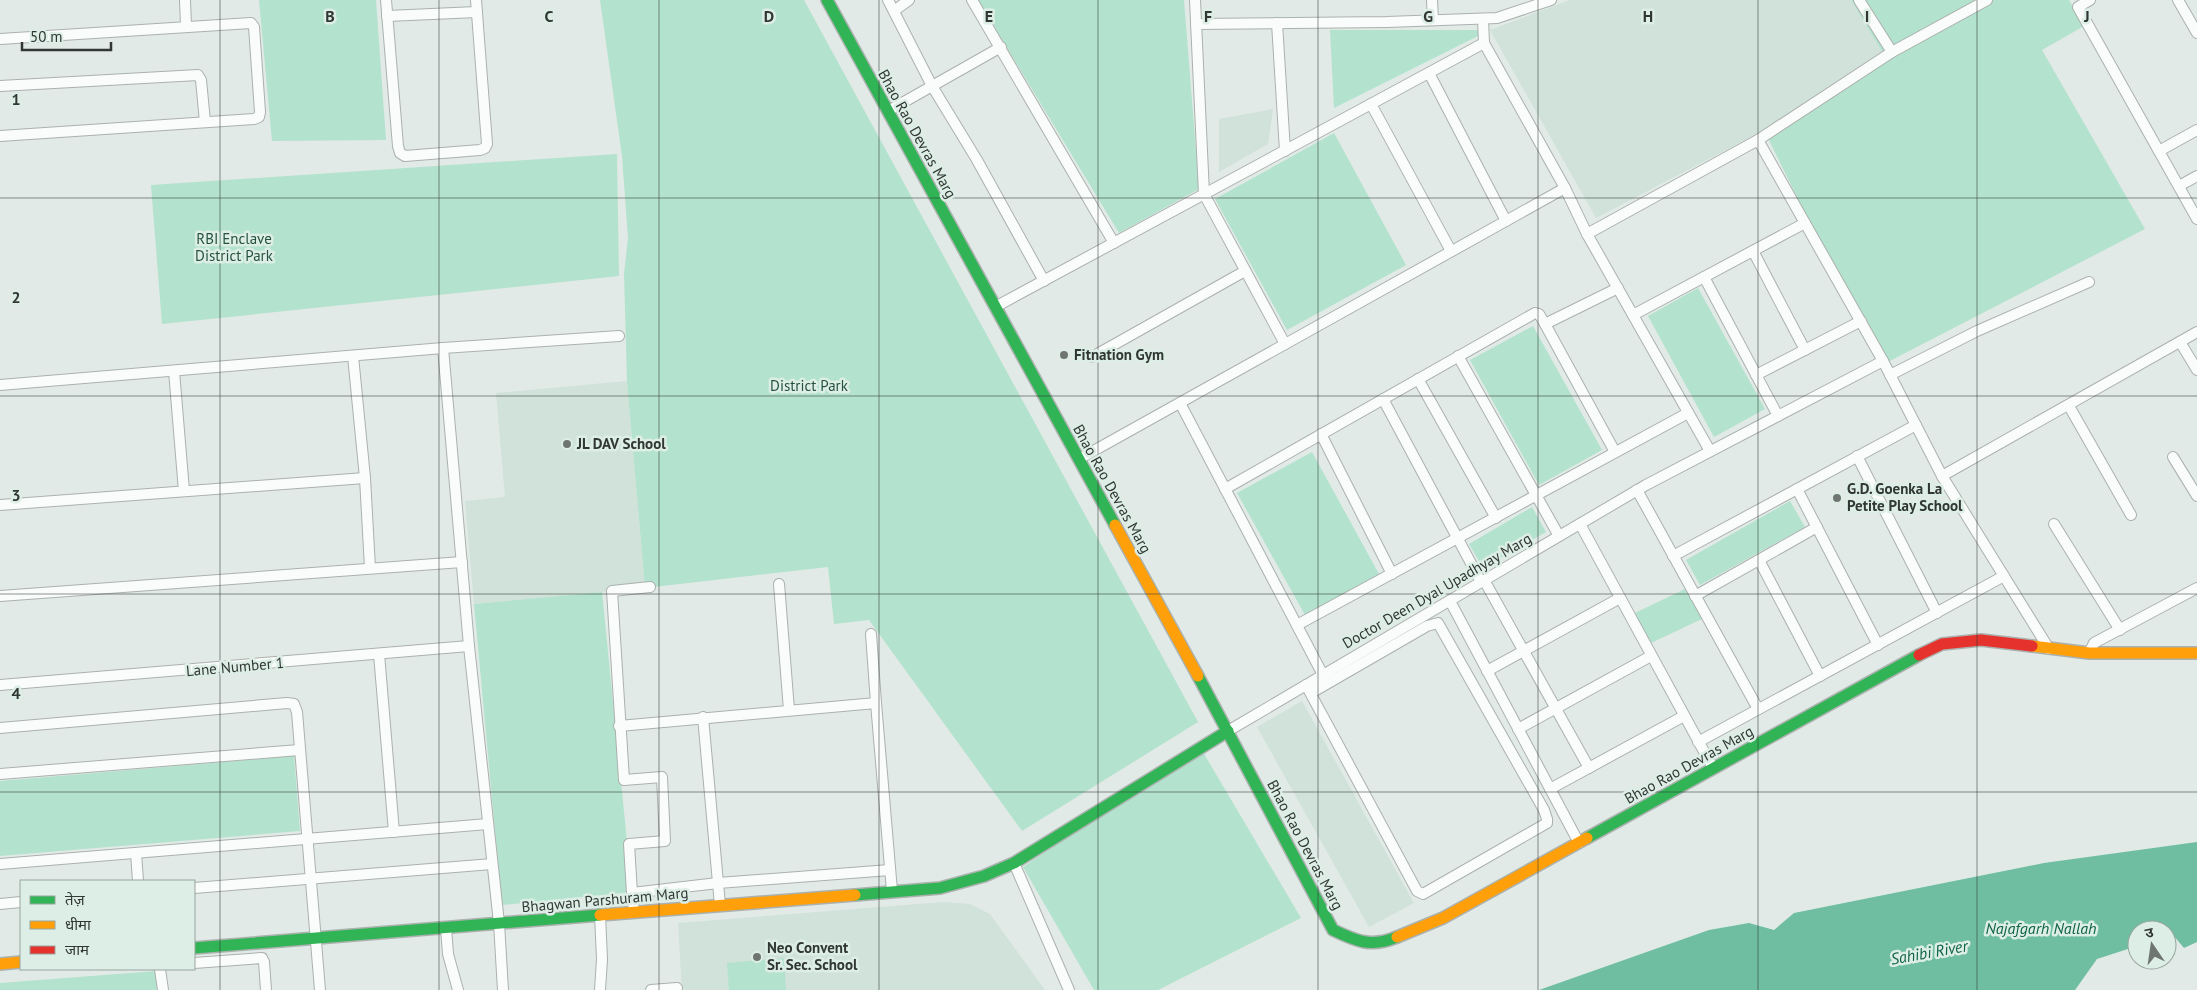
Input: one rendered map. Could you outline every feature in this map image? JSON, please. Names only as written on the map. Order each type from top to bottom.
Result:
[{"type":"street","points":[[185,0],[186,26]]},
{"type":"street","points":[[386,0],[398,146],[400,153],[405,156],[480,150],[485,148],[487,144],[476,0]]},
{"type":"street","name":"Bhao Rao Devras Marg","points":[[827,0],[1228,731],[1333,930],[1362,943],[1390,940],[1443,918],[1896,666],[1942,644],[1981,640],[2089,653],[2197,653]]},
{"type":"street","points":[[888,0],[932,86],[977,160],[1044,280]]},
{"type":"street","points":[[894,11],[909,0]]},
{"type":"street","points":[[972,0],[1114,243]]},
{"type":"street","points":[[1195,0],[1204,194],[1284,344]]},
{"type":"street","points":[[1432,0],[1433,20]]},
{"type":"street","points":[[1196,24],[1483,19],[1497,18],[1551,0]]},
{"type":"street","points":[[1859,0],[1892,52]]},
{"type":"street","points":[[1587,234],[1758,140],[1892,52],[1987,0]]},
{"type":"street","points":[[2090,0],[2078,6],[2197,219]]},
{"type":"street","points":[[2178,0],[2196,31]]},
{"type":"street","points":[[387,16],[477,12]]},
{"type":"street","points":[[1483,19],[1484,43],[1565,188],[1587,234],[1710,451]]},
{"type":"street","points":[[0,39],[251,23],[254,27],[260,112],[259,117],[254,119],[0,136]]},
{"type":"street","points":[[1277,23],[1285,151]]},
{"type":"street","points":[[995,307],[1484,43]]},
{"type":"street","points":[[888,111],[1001,47]]},
{"type":"street","points":[[1429,73],[1506,221]]},
{"type":"street","points":[[0,86],[198,75],[202,80],[205,122]]},
{"type":"street","points":[[1371,104],[1452,251]]},
{"type":"street","points":[[2159,151],[2197,130]]},
{"type":"street","points":[[1758,140],[1883,361],[1942,476],[2049,649]]},
{"type":"street","points":[[2179,186],[2197,176]]},
{"type":"street","points":[[1079,459],[1565,188]]},
{"type":"street","points":[[1633,315],[1805,223]]},
{"type":"street","points":[[1753,251],[1805,350]]},
{"type":"street","points":[[1092,357],[1245,270]]},
{"type":"street","points":[[1704,277],[1778,416]]},
{"type":"street","points":[[1890,376],[1976,331],[2089,282]]},
{"type":"street","points":[[1545,324],[1618,288]]},
{"type":"street","points":[[1225,489],[1532,314],[1539,314],[1616,452]]},
{"type":"street","points":[[1756,375],[1861,321]]},
{"type":"street","points":[[1942,476],[2197,332]]},
{"type":"street","points":[[0,385],[443,348],[618,336]]},
{"type":"street","points":[[2180,342],[2197,370]]},
{"type":"street","points":[[443,348],[469,646],[498,923],[503,990]]},
{"type":"street","points":[[353,356],[365,478],[370,568]]},
{"type":"street","points":[[1458,356],[1559,536]]},
{"type":"street","name":"Doctor Deen Dyal Upadhyay Marg","points":[[1014,863],[1228,731],[1309,689],[1323,675],[1637,490],[1883,361]]},
{"type":"street","points":[[174,371],[184,491]]},
{"type":"street","points":[[1418,379],[1496,518]]},
{"type":"street","points":[[1383,399],[1458,539],[1590,768]]},
{"type":"street","points":[[1180,403],[1323,675]]},
{"type":"street","points":[[2069,406],[2132,515]]},
{"type":"street","points":[[1296,625],[1688,413]]},
{"type":"street","points":[[1673,556],[1916,425]]},
{"type":"street","points":[[1321,434],[1392,574]]},
{"type":"street","points":[[1857,456],[1937,612]]},
{"type":"street","points":[[2173,457],[2197,496]]},
{"type":"street","points":[[0,505],[365,478]]},
{"type":"street","points":[[1797,489],[1878,645]]},
{"type":"street","points":[[1637,490],[1758,710]]},
{"type":"street","points":[[1580,524],[1712,768]]},
{"type":"street","points":[[2054,524],[2120,630]]},
{"type":"street","points":[[1695,596],[1818,527]]},
{"type":"street","points":[[1759,560],[1820,676]]},
{"type":"street","points":[[0,596],[462,562]]},
{"type":"street","points":[[1698,742],[2004,576]]},
{"type":"street","points":[[779,584],[789,710]]},
{"type":"street","points":[[634,912],[629,844],[665,841],[662,777],[624,780],[619,726],[612,591],[650,586]]},
{"type":"street","points":[[2089,653],[2094,643],[2197,588]]},
{"type":"street","points":[[1487,671],[1620,598]]},
{"type":"street","points":[[1450,601],[1579,843]]},
{"type":"street","points":[[1438,622],[1544,810],[1548,819],[1547,823],[1424,894],[1417,891],[1309,689],[1427,626],[1438,622]]},
{"type":"street","points":[[871,634],[892,891]]},
{"type":"street","name":"Lane Number 1","points":[[0,685],[469,646]]},
{"type":"street","points":[[379,654],[394,832]]},
{"type":"street","points":[[1518,729],[1652,656]]},
{"type":"street","points":[[0,728],[287,703],[294,704],[297,712],[320,990]]},
{"type":"street","points":[[619,726],[876,703]]},
{"type":"street","points":[[1550,789],[1684,716]]},
{"type":"street","points":[[703,717],[720,905]]},
{"type":"street","points":[[0,774],[299,750]]},
{"type":"street","points":[[0,864],[488,824]]},
{"type":"street","points":[[136,853],[138,880]]},
{"type":"street","points":[[1014,863],[1069,990]]},
{"type":"street","name":"Bhagwan Parshuram Marg","points":[[195,948],[940,888],[984,876],[1014,863]]},
{"type":"street","points":[[195,888],[492,864]]},
{"type":"street","points":[[632,893],[718,883],[890,870]]},
{"type":"street","points":[[0,904],[20,902]]},
{"type":"street","points":[[600,915],[602,959],[600,990]]},
{"type":"street","points":[[446,928],[448,954],[458,990]]},
{"type":"street","points":[[195,963],[262,958],[266,990]]},
{"type":"street","points":[[0,964],[20,962]]},
{"type":"street","points":[[160,970],[162,990]]},
{"type":"street","points":[[651,990],[677,988]]},
{"type":"shaded area","points":[[1570,0],[1851,0],[1887,60],[1764,130],[1596,218],[1490,30]]},
{"type":"shaded area","points":[[1273,109],[1268,144],[1219,172],[1219,119]]},
{"type":"shaded area","name":"JL DAV School","points":[[627,381],[645,588],[474,604],[465,501],[505,497],[496,393]]},
{"type":"shaded area","points":[[1302,701],[1414,903],[1369,927],[1257,727]]},
{"type":"shaded area","points":[[944,902],[970,904],[990,914],[1045,990],[682,990],[678,923]]},
{"type":"green space","points":[[259,0],[376,0],[386,140],[272,141]]},
{"type":"green space","name":"District Park","points":[[600,0],[804,0],[1198,722],[1022,831],[869,620],[834,624],[828,567],[645,588],[627,381],[624,274],[628,238],[622,156]]},
{"type":"green space","points":[[978,0],[1184,0],[1199,189],[1119,233]]},
{"type":"green space","points":[[1851,0],[2069,0],[2084,26],[2042,50],[2145,229],[1880,366],[1764,130],[1887,60]]},
{"type":"green space","points":[[1330,30],[1490,30],[1334,108]]},
{"type":"green space","points":[[1334,133],[1406,265],[1287,330],[1215,199]]},
{"type":"green space","name":"RBI Enclave District Park","points":[[617,154],[619,276],[162,324],[151,185]]},
{"type":"green space","points":[[1698,288],[1765,409],[1714,437],[1648,316]]},
{"type":"green space","points":[[1533,326],[1602,450],[1539,485],[1470,360]]},
{"type":"green space","points":[[1312,452],[1379,574],[1305,615],[1237,493]]},
{"type":"green space","points":[[1790,501],[1805,527],[1700,585],[1686,560]]},
{"type":"green space","points":[[1532,507],[1546,532],[1483,568],[1469,544]]},
{"type":"green space","points":[[1687,588],[1704,618],[1651,643],[1635,613]]},
{"type":"green space","points":[[602,592],[632,892],[502,905],[474,604]]},
{"type":"green space","points":[[1200,747],[1301,918],[1158,990],[1094,990],[1023,867]]},
{"type":"green space","points":[[294,756],[300,831],[0,856],[0,781]]},
{"type":"green space","points":[[784,958],[786,990],[729,990],[727,963]]},
{"type":"green space","points":[[157,971],[158,990],[0,990],[0,983]]},
{"type":"water","name":"Najafgarh Nallah","points":[[2197,842],[2197,942],[2184,948],[2177,940],[2177,920],[2127,920],[2127,949],[2097,959],[2075,990],[1539,990],[1709,930],[1749,923],[1774,930],[1794,913],[2044,863]]},
{"type":"traffic: fast","points":[[827,0],[1115,525]]},
{"type":"traffic: fast","points":[[1587,838],[1919,655]]},
{"type":"traffic: fast","points":[[1198,676],[1333,930],[1357,940],[1371,943],[1397,937]]},
{"type":"traffic: fast","points":[[855,895],[940,888],[984,876],[1014,863],[1228,731]]},
{"type":"traffic: fast","points":[[195,948],[600,915]]},
{"type":"traffic: slow","points":[[1115,525],[1198,676]]},
{"type":"traffic: slow","points":[[2032,646],[2089,653],[2197,653]]},
{"type":"traffic: slow","points":[[1397,937],[1443,918],[1587,838]]},
{"type":"traffic: slow","points":[[600,915],[855,895]]},
{"type":"traffic: slow","points":[[0,964],[20,962]]},
{"type":"traffic: jam","points":[[1919,655],[1942,644],[1981,640],[2032,646]]},
{"type":"place","name":"Fitnation Gym","points":[[1064,355]]},
{"type":"place","name":"JL DAV School","points":[[567,444]]},
{"type":"place","name":"G.D. Goenka La Petite Play School","points":[[1837,498]]},
{"type":"place","name":"Neo Convent Sr. Sec. School","points":[[757,957]]},
{"type":"water label","name":"Sahibi River","points":[[1929,952]]}]
